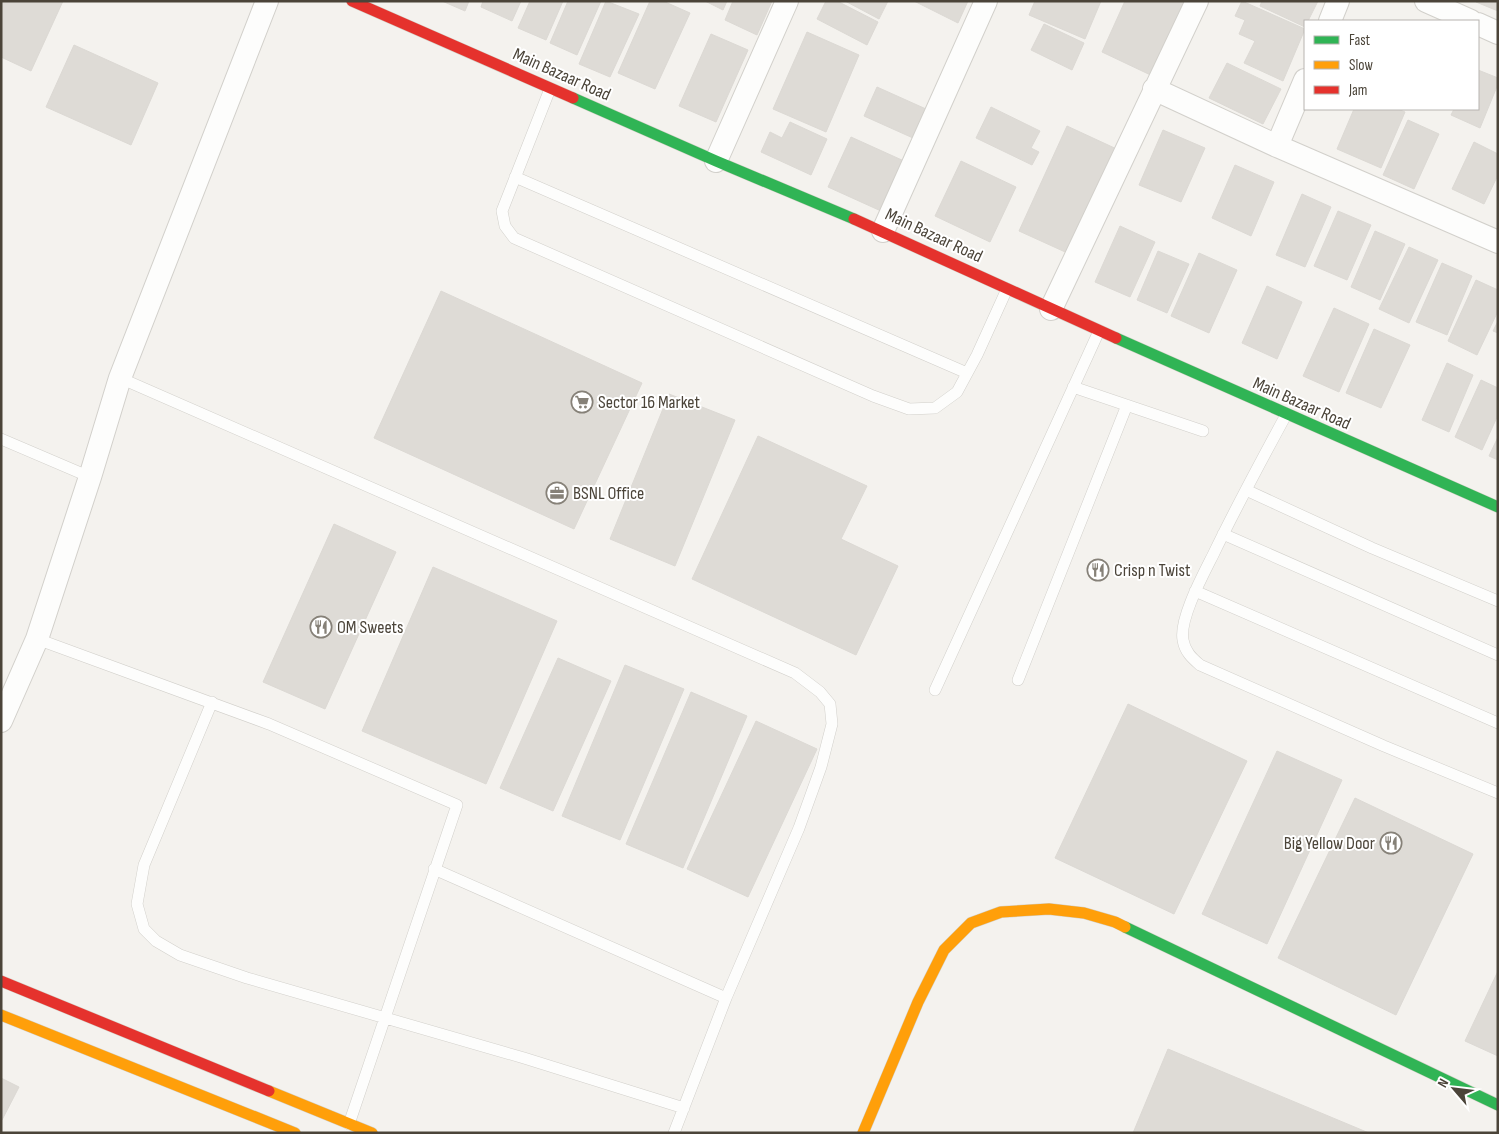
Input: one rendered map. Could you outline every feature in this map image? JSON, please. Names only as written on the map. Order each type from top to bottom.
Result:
[{"type":"street","points":[[1,721],[37,639],[120,378],[267,1]]},
{"type":"street","name":"Main Bazaar Road","points":[[352,1],[716,161],[883,231],[1099,331],[1498,508]]},
{"type":"street","points":[[716,161],[787,1]]},
{"type":"street","points":[[883,231],[986,1]]},
{"type":"street","points":[[1051,309],[1197,1]]},
{"type":"street","points":[[1330,20],[1338,1]]},
{"type":"street","points":[[1426,1],[1469,20]]},
{"type":"street","points":[[1479,24],[1498,33]]},
{"type":"street","points":[[1277,146],[1304,82]]},
{"type":"street","points":[[1154,89],[1277,146],[1498,242]]},
{"type":"street","points":[[863,1133],[918,1002],[944,950],[970,923],[1001,912],[1049,909],[1084,913],[1115,922],[1498,1105]]},
{"type":"street","points":[[1,980],[347,1128],[372,1133]]},
{"type":"street","points":[[1,1015],[295,1133]]},
{"type":"lane","points":[[550,88],[502,211],[505,226],[514,238],[864,392],[909,409],[935,408],[957,392],[977,356],[1007,289]]},
{"type":"lane","points":[[515,177],[967,373]]},
{"type":"lane","points":[[935,690],[1099,331]]},
{"type":"lane","points":[[120,378],[795,673],[820,692],[830,704],[832,724],[821,767],[799,828],[726,998],[674,1133]]},
{"type":"lane","points":[[1074,387],[1203,431]]},
{"type":"lane","points":[[1018,680],[1127,405]]},
{"type":"lane","points":[[1286,415],[1223,534],[1196,591],[1184,622],[1183,640],[1189,656],[1200,665],[1384,746],[1498,793]]},
{"type":"lane","points":[[1,439],[90,477]]},
{"type":"lane","points":[[1246,490],[1372,548],[1498,601]]},
{"type":"lane","points":[[1223,534],[1498,655]]},
{"type":"lane","points":[[1196,591],[1498,723]]},
{"type":"lane","points":[[37,639],[269,724],[457,805],[347,1128]]},
{"type":"lane","points":[[212,702],[144,865],[137,904],[144,930],[156,941],[180,956],[247,978],[524,1058],[684,1108]]},
{"type":"lane","points":[[434,868],[726,998]]},
{"type":"building","points":[[1,1],[63,1],[31,71],[1,57]]},
{"type":"building","points":[[442,1],[469,1],[465,11]]},
{"type":"building","points":[[483,1],[521,1],[512,21],[481,7]]},
{"type":"building","points":[[530,1],[563,1],[546,40],[518,28]]},
{"type":"building","points":[[568,1],[601,1],[577,55],[550,43]]},
{"type":"building","points":[[606,1],[639,14],[610,77],[579,64]]},
{"type":"building","points":[[650,1],[663,1],[690,13],[655,89],[618,73]]},
{"type":"building","points":[[705,1],[727,1],[723,10]]},
{"type":"building","points":[[733,1],[772,1],[757,35],[725,20]]},
{"type":"building","points":[[826,1],[837,1],[878,22],[867,45],[817,19]]},
{"type":"building","points":[[845,1],[888,1],[879,19]]},
{"type":"building","points":[[914,1],[968,1],[958,23]]},
{"type":"building","points":[[1035,1],[1101,1],[1085,39],[1029,15]]},
{"type":"building","points":[[1125,1],[1195,1],[1159,79],[1102,52]]},
{"type":"building","points":[[1242,1],[1304,29],[1283,81],[1244,63],[1255,41],[1239,34],[1245,20],[1235,16]]},
{"type":"building","points":[[1262,1],[1318,1],[1308,20],[1304,20],[1304,27],[1260,6]]},
{"type":"building","points":[[1476,1],[1498,1],[1498,11],[1476,2]]},
{"type":"building","points":[[1044,24],[1084,43],[1072,70],[1031,50]]},
{"type":"building","points":[[807,32],[859,55],[826,132],[773,109]]},
{"type":"building","points":[[711,34],[748,50],[716,122],[679,106]]},
{"type":"building","points":[[74,45],[158,83],[131,145],[46,107]]},
{"type":"building","points":[[1227,63],[1281,89],[1263,124],[1209,98]]},
{"type":"building","points":[[1479,70],[1498,78],[1498,84],[1480,128],[1451,115],[1454,110],[1479,110]]},
{"type":"building","points":[[877,87],[926,109],[913,138],[864,116]]},
{"type":"building","points":[[991,107],[1040,131],[1031,148],[1039,152],[1032,165],[976,138]]},
{"type":"building","points":[[1354,110],[1400,110],[1405,112],[1381,168],[1337,149]]},
{"type":"building","points":[[1408,120],[1439,134],[1414,189],[1383,175]]},
{"type":"building","points":[[790,122],[827,139],[811,175],[761,152],[770,132],[782,138]]},
{"type":"building","points":[[1067,126],[1121,151],[1074,256],[1019,231]]},
{"type":"building","points":[[1163,130],[1205,148],[1181,202],[1139,185]]},
{"type":"building","points":[[851,137],[904,161],[881,211],[828,187]]},
{"type":"building","points":[[1474,142],[1498,154],[1498,175],[1484,204],[1452,189]]},
{"type":"building","points":[[961,161],[1016,187],[990,242],[935,216]]},
{"type":"building","points":[[1235,165],[1274,182],[1251,236],[1212,218]]},
{"type":"building","points":[[1302,194],[1331,207],[1305,267],[1276,255]]},
{"type":"building","points":[[1338,211],[1371,225],[1347,280],[1314,266]]},
{"type":"building","points":[[1120,226],[1155,242],[1130,297],[1095,282]]},
{"type":"building","points":[[1375,231],[1405,244],[1380,300],[1351,287]]},
{"type":"building","points":[[1409,247],[1438,260],[1409,323],[1379,309]]},
{"type":"building","points":[[1158,251],[1189,264],[1167,313],[1137,300]]},
{"type":"building","points":[[1199,253],[1237,270],[1209,333],[1171,316]]},
{"type":"building","points":[[1442,263],[1472,276],[1447,335],[1416,322]]},
{"type":"building","points":[[1476,280],[1498,290],[1498,311],[1477,355],[1448,341]]},
{"type":"building","points":[[1267,286],[1302,302],[1277,359],[1242,343]]},
{"type":"building","points":[[441,291],[642,383],[574,529],[374,438]]},
{"type":"building","points":[[1334,308],[1369,324],[1339,392],[1303,376]]},
{"type":"building","points":[[1498,321],[1498,333],[1493,331]]},
{"type":"building","points":[[1374,329],[1410,345],[1381,408],[1346,393]]},
{"type":"building","points":[[1447,363],[1473,375],[1449,432],[1422,420]]},
{"type":"building","points":[[1481,380],[1498,388],[1498,415],[1482,450],[1455,437]]},
{"type":"building","points":[[669,394],[735,420],[675,566],[610,539]]},
{"type":"building","points":[[758,436],[867,486],[841,539],[898,566],[856,655],[692,579]]},
{"type":"building","points":[[1498,437],[1498,460],[1489,456]]},
{"type":"building","points":[[334,524],[396,552],[325,709],[263,682]]},
{"type":"building","points":[[433,567],[557,621],[486,784],[362,731]]},
{"type":"building","points":[[558,658],[611,681],[553,811],[500,788]]},
{"type":"building","points":[[625,665],[684,689],[620,840],[562,816]]},
{"type":"building","points":[[691,692],[747,716],[683,868],[626,844]]},
{"type":"building","points":[[1128,704],[1247,761],[1174,914],[1055,858]]},
{"type":"building","points":[[756,721],[817,749],[748,897],[687,869]]},
{"type":"building","points":[[1277,751],[1342,780],[1267,944],[1202,914]]},
{"type":"building","points":[[1355,798],[1473,854],[1396,1015],[1278,958]]},
{"type":"building","points":[[1498,971],[1498,1056],[1465,1041]]},
{"type":"building","points":[[1168,1049],[1369,1133],[1133,1133]]},
{"type":"building","points":[[1,1078],[19,1087],[2,1120],[1,1120]]},
{"type":"traffic: fast","points":[[573,98],[854,219]]},
{"type":"traffic: fast","points":[[1116,338],[1498,507]]},
{"type":"traffic: fast","points":[[1125,927],[1498,1105]]},
{"type":"traffic: slow","points":[[863,1133],[918,1002],[944,950],[971,923],[1001,912],[1049,909],[1084,913],[1115,922],[1125,927]]},
{"type":"traffic: slow","points":[[1,1015],[295,1133]]},
{"type":"traffic: slow","points":[[269,1091],[372,1133]]},
{"type":"traffic: jam","points":[[352,1],[573,98]]},
{"type":"traffic: jam","points":[[854,219],[1116,338]]},
{"type":"traffic: jam","points":[[1,981],[269,1091]]},
{"type":"place","name":"Sector 16 Market","points":[[582,402]]},
{"type":"place","name":"BSNL Office","points":[[557,493]]},
{"type":"place","name":"Crisp n Twist","points":[[1098,570]]},
{"type":"place","name":"OM Sweets","points":[[321,627]]},
{"type":"place","name":"Big Yellow Door","points":[[1391,843]]}]
